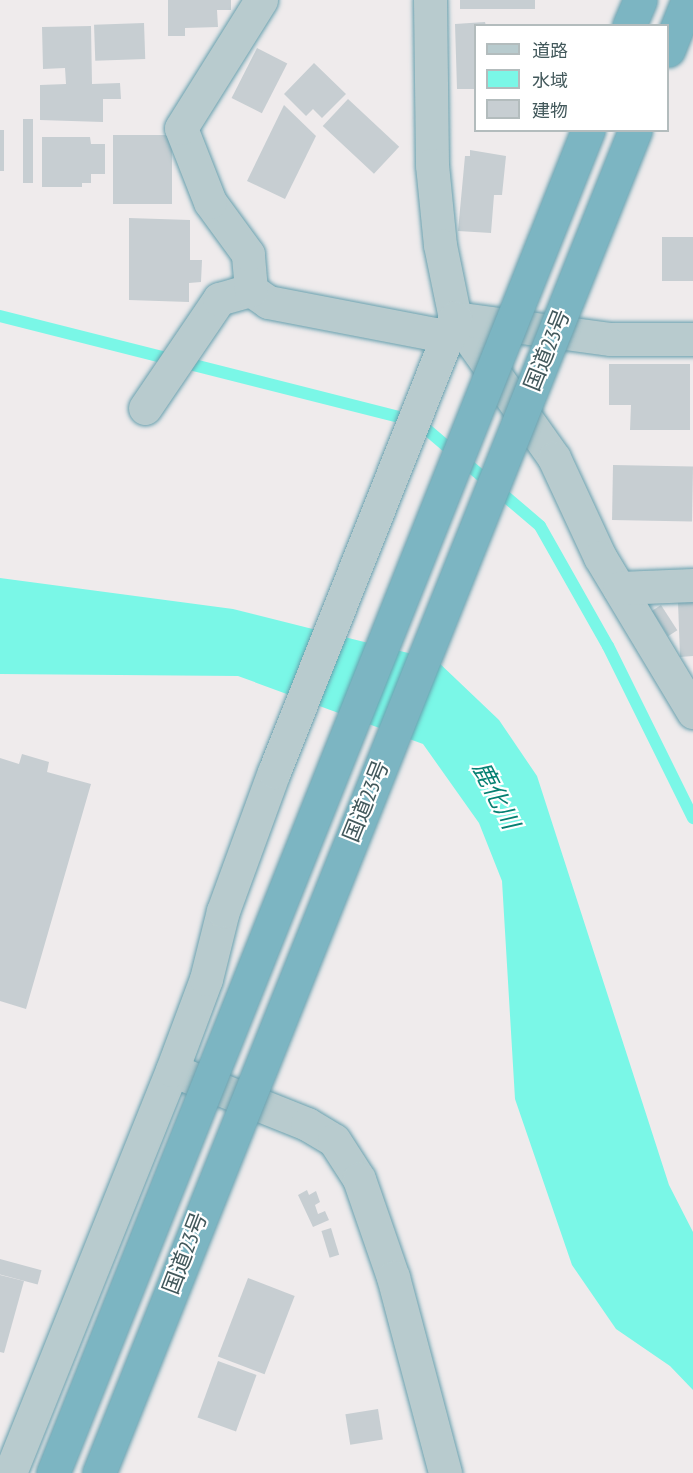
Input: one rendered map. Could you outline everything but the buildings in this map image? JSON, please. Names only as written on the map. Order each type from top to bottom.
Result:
[{"type":"highway","points":[[630,24],[639,0]]},
{"type":"highway","points":[[669,48],[688,0]]},
{"type":"highway","name":"国道23号","points":[[53,1473],[587,132]]},
{"type":"highway","name":"国道23号","points":[[99,1473],[634,132]]},
{"type":"street","points":[[251,290],[248,254],[210,202],[181,128],[261,0]]},
{"type":"street","points":[[10,1473],[172,1070],[206,979],[223,911],[274,772],[448,339],[432,165],[430,0]]},
{"type":"street","points":[[251,290],[268,302],[448,339],[693,339]]},
{"type":"street","points":[[153,396],[219,299],[251,290]]},
{"type":"street","points":[[448,339],[554,458],[600,557],[693,712]]},
{"type":"street","points":[[619,588],[693,585]]},
{"type":"street","points":[[172,1070],[307,1124],[334,1140],[358,1179],[393,1277],[445,1473]]},
{"type":"water","name":"鹿化川","points":[[0,578],[233,609],[436,660],[499,720],[537,776],[669,1185],[693,1232],[693,1390],[670,1366],[616,1329],[572,1265],[515,1099],[502,881],[479,823],[423,744],[238,676],[0,674]]},
{"type":"waterway","points":[[0,316],[418,422],[540,526],[608,646],[693,818]]}]
